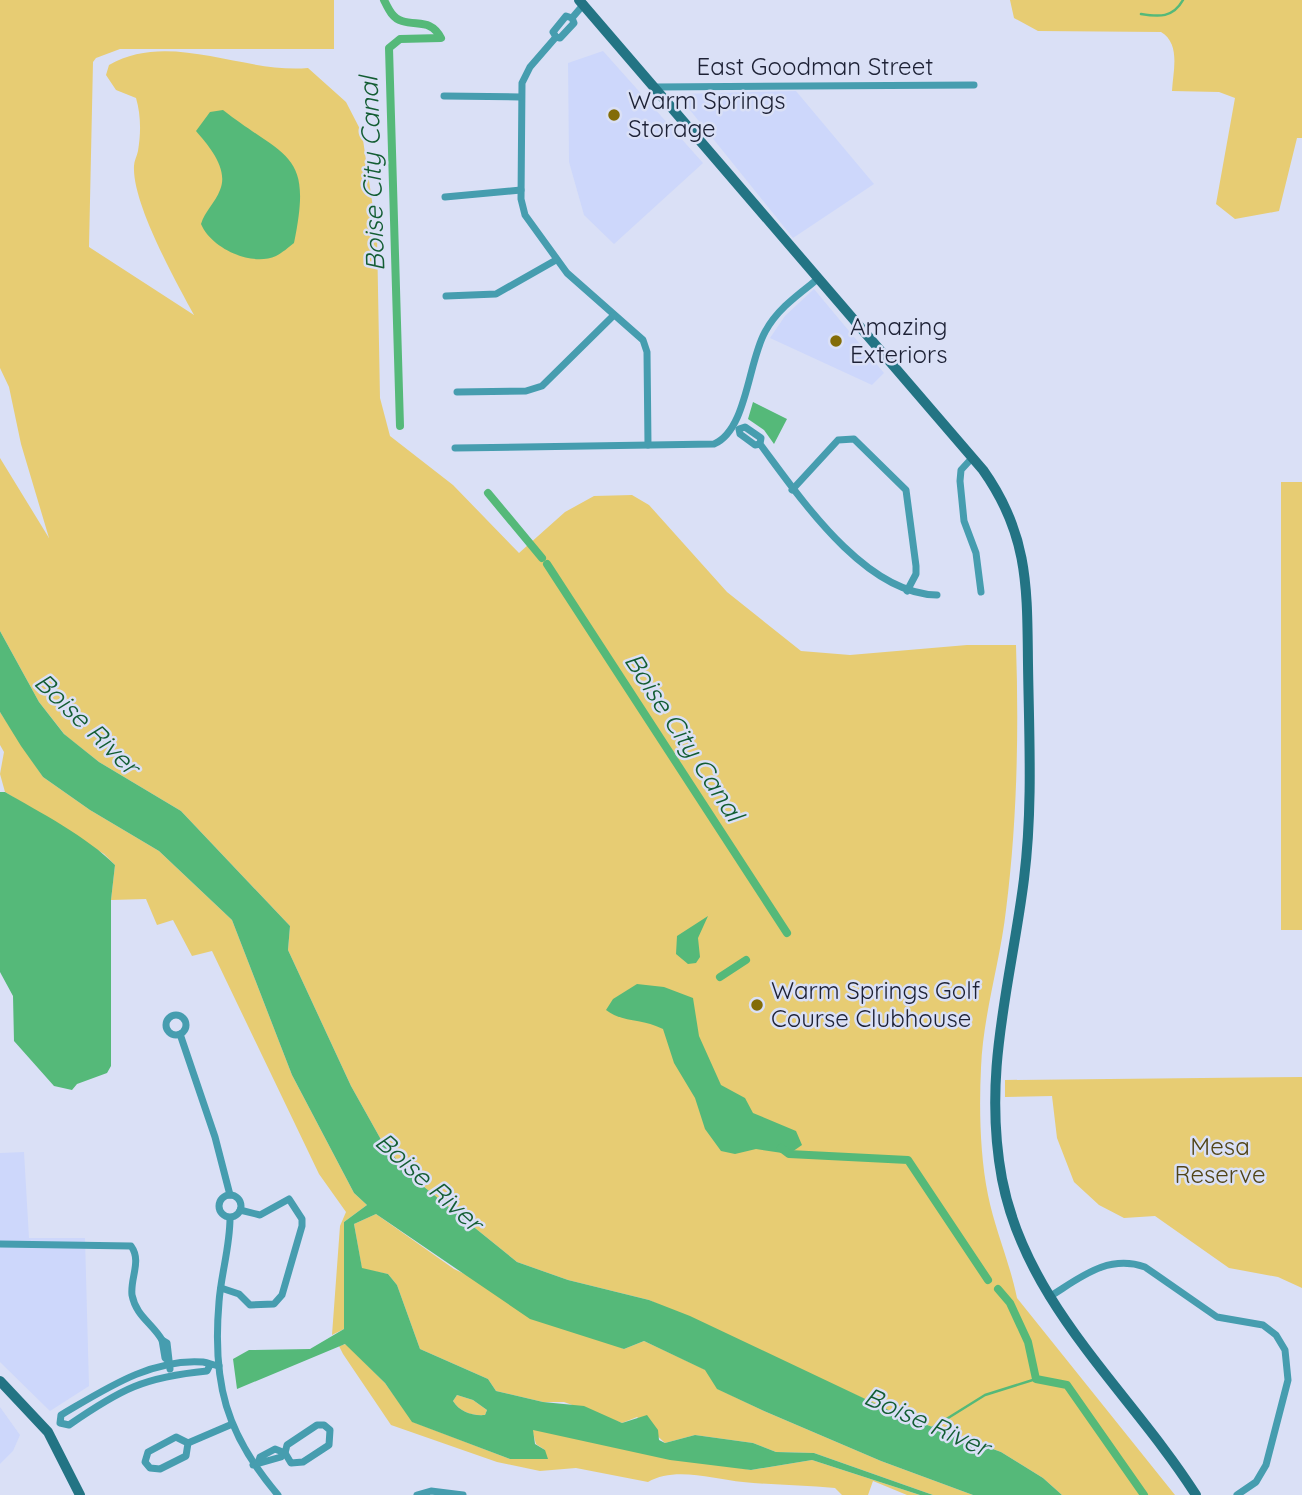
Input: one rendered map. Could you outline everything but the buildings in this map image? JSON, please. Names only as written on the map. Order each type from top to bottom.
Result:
[{"type":"street","points":[[648,446],[646,346],[579,286],[556,260],[525,215],[521,190],[520,97],[525,75],[556,37],[553,32],[566,16],[572,18],[582,1],[972,458],[1002,498],[1018,534],[1026,578],[1028,828],[1023,882],[997,1038],[993,1110],[1001,1175],[1029,1260],[1049,1297],[1196,1495]]},
{"type":"street","name":"East Goodman Street","points":[[656,87],[974,85]]},
{"type":"street","points":[[444,96],[520,97]]},
{"type":"street","points":[[445,197],[485,196],[521,190]]},
{"type":"street","points":[[446,296],[496,294],[556,260]]},
{"type":"street","points":[[455,448],[714,444],[736,427],[759,345],[769,324],[787,304],[819,278]]},
{"type":"street","points":[[457,392],[526,391],[542,386],[613,316]]},
{"type":"street","points":[[736,427],[745,427],[761,438],[760,444],[792,490],[835,537],[877,572],[907,591],[937,595]]},
{"type":"street","points":[[792,490],[838,440],[846,437],[854,439],[901,483],[910,498],[916,574],[907,591]]},
{"type":"street","points":[[972,458],[961,470],[961,481],[964,522],[976,553],[981,592]]},
{"type":"street","points":[[180,1034],[215,1137],[230,1195]]},
{"type":"street","points":[[230,1195],[239,1199],[240,1210]]},
{"type":"street","points":[[230,1195],[218,1205],[222,1215],[230,1218]]},
{"type":"street","points":[[221,1288],[239,1294],[250,1305],[274,1304],[282,1295],[302,1226],[302,1219],[289,1199],[260,1215],[240,1210]]},
{"type":"street","points":[[240,1210],[230,1218],[228,1253],[221,1288],[219,1366],[230,1425],[278,1495]]},
{"type":"street","points":[[0,1244],[123,1243],[131,1246],[136,1263],[132,1296],[138,1313],[167,1343],[170,1367]]},
{"type":"street","points":[[1049,1297],[1100,1266],[1131,1262],[1145,1266],[1217,1317],[1250,1320],[1276,1335],[1285,1350],[1288,1380],[1262,1475],[1237,1495]]},
{"type":"street","points":[[48,1432],[60,1423],[61,1415],[114,1383],[143,1371],[206,1362],[219,1366]]},
{"type":"street","points":[[0,1381],[48,1432],[80,1495]]},
{"type":"street","points":[[188,1443],[186,1456],[160,1469],[153,1470],[145,1462],[148,1452],[176,1437],[188,1443],[230,1425]]},
{"type":"street","points":[[255,1464],[281,1457],[290,1442],[317,1425],[330,1430],[329,1445],[303,1462],[291,1463],[285,1453]]},
{"type":"street","points":[[417,1495],[431,1491],[463,1495]]},
{"type":"shaded area","name":"Warm Springs Storage","points":[[603,51],[703,163],[614,244],[584,215],[569,162],[568,63]]},
{"type":"shaded area","name":"Warm Springs Storage","points":[[796,91],[874,184],[793,238],[677,94]]},
{"type":"shaded area","points":[[223,110],[279,150],[290,161],[297,174],[300,190],[299,213],[294,243],[276,256],[255,259],[233,253],[213,241],[201,224],[220,190],[222,174],[216,158],[196,131],[210,112]]},
{"type":"shaded area","points":[[814,289],[884,373],[872,385],[770,338],[785,316]]},
{"type":"shaded area","points":[[753,402],[787,419],[774,444],[764,430],[748,419]]},
{"type":"shaded area","points":[[0,631],[39,702],[64,734],[99,762],[181,811],[290,926],[288,950],[351,1086],[384,1145],[413,1178],[517,1262],[568,1280],[649,1300],[690,1316],[897,1414],[1001,1452],[1043,1478],[1062,1495],[973,1495],[881,1461],[717,1389],[705,1370],[644,1341],[624,1349],[530,1319],[376,1214],[354,1224],[362,1268],[388,1274],[397,1285],[420,1349],[488,1379],[496,1391],[543,1402],[584,1406],[622,1423],[647,1415],[658,1430],[659,1440],[665,1443],[695,1435],[753,1443],[776,1452],[814,1453],[933,1495],[920,1495],[812,1460],[751,1470],[670,1460],[533,1430],[535,1444],[545,1450],[548,1459],[510,1459],[412,1422],[385,1383],[345,1344],[237,1389],[233,1359],[249,1350],[310,1349],[344,1329],[344,1222],[367,1205],[354,1193],[292,1075],[232,920],[159,851],[90,810],[43,777],[0,712]],"holes":[[[457,1395],[473,1400],[487,1410],[485,1415],[467,1412],[453,1401]]]},
{"type":"shaded area","points":[[0,792],[5,792],[63,825],[115,865],[111,900],[111,1066],[107,1073],[77,1084],[72,1090],[54,1086],[14,1041],[13,996],[0,972]]},
{"type":"shaded area","points":[[708,916],[698,938],[700,957],[696,963],[688,964],[676,954],[677,936]]},
{"type":"shaded area","points":[[637,984],[664,987],[693,998],[699,1036],[721,1085],[745,1098],[753,1113],[796,1131],[802,1145],[789,1154],[756,1149],[735,1154],[721,1151],[705,1129],[695,1098],[674,1063],[663,1029],[619,1017],[606,1010],[613,999]]},
{"type":"shaded area","points":[[24,1152],[29,1238],[85,1238],[89,1386],[50,1411],[0,1362],[0,1153]]},
{"type":"shaded area","points":[[0,1407],[20,1435],[13,1451],[0,1464]]},
{"type":"green space","points":[[0,0],[334,0],[334,49],[120,49],[96,58],[93,62],[89,247],[194,315],[156,242],[135,182],[134,166],[140,131],[136,98],[116,90],[106,75],[109,65],[132,55],[182,52],[258,65],[308,68],[346,102],[362,133],[377,235],[380,398],[390,436],[453,485],[519,553],[565,512],[594,496],[632,495],[649,505],[727,592],[801,651],[850,655],[967,645],[1016,645],[1017,745],[1013,844],[1003,930],[982,1048],[981,1132],[988,1195],[1017,1298],[1175,1495],[1062,1495],[1043,1478],[1001,1452],[897,1414],[649,1300],[568,1280],[517,1262],[413,1178],[384,1145],[351,1086],[288,950],[290,926],[181,811],[99,762],[65,735],[39,702],[0,631],[0,458],[49,538],[21,444],[9,387],[0,368]]},
{"type":"green space","points":[[1010,0],[1302,0],[1302,138],[1297,138],[1279,211],[1235,219],[1216,204],[1235,98],[1219,92],[1172,91],[1174,51],[1167,37],[1161,32],[1038,31],[1014,18]]},
{"type":"green space","points":[[1281,482],[1302,482],[1302,930],[1281,930]]},
{"type":"green space","points":[[0,712],[43,777],[90,810],[159,851],[232,920],[292,1075],[354,1193],[367,1205],[344,1222],[344,1329],[332,1335],[340,1226],[346,1212],[319,1174],[212,951],[192,956],[173,920],[157,925],[146,899],[111,900],[115,865],[104,854],[5,792],[0,774],[4,752],[0,745]]},
{"type":"green space","name":"Mesa Reserve","points":[[1302,1077],[1302,1288],[1278,1277],[1229,1268],[1155,1216],[1124,1218],[1099,1205],[1074,1182],[1057,1138],[1052,1096],[1005,1097],[1005,1080]]},
{"type":"green space","points":[[376,1214],[454,1269],[624,1349],[644,1341],[706,1370],[718,1389],[764,1411],[881,1461],[973,1495],[933,1495],[814,1453],[776,1452],[753,1443],[695,1435],[665,1443],[637,1417],[622,1423],[564,1402],[543,1402],[496,1391],[488,1379],[420,1349],[397,1285],[388,1274],[362,1269],[354,1224]]},
{"type":"green space","points":[[346,1344],[385,1383],[413,1422],[510,1459],[545,1450],[536,1444],[532,1429],[751,1470],[812,1460],[920,1495],[907,1495],[873,1481],[868,1495],[842,1495],[835,1488],[743,1482],[682,1474],[658,1477],[648,1482],[576,1468],[540,1471],[497,1462],[391,1425],[343,1354],[339,1346]]},
{"type":"green space","points":[[457,1395],[473,1400],[487,1410],[485,1415],[463,1411],[453,1401]]},
{"type":"waterway","name":"Boise City Canal","points":[[384,0],[396,18],[433,28],[441,38],[400,39],[389,48],[400,426]]},
{"type":"waterway","points":[[1141,14],[1165,15],[1175,10],[1183,0]]},
{"type":"waterway","name":"Boise City Canal","points":[[488,493],[542,558]]},
{"type":"waterway","name":"Boise City Canal","points":[[547,564],[787,933]]},
{"type":"waterway","name":"Boise City Canal","points":[[720,977],[746,960]]},
{"type":"waterway","name":"Boise City Canal","points":[[781,1148],[789,1154],[908,1160],[988,1280]]},
{"type":"waterway","name":"Boise City Canal","points":[[998,1289],[1010,1303],[1028,1342],[1036,1379],[1067,1385],[1144,1495]]},
{"type":"waterway","name":"Boise River","points":[[932,1428],[985,1395],[1036,1379]]},
{"type":"place","name":"Warm Springs Storage","points":[[614,115]]},
{"type":"place","name":"Amazing Exteriors","points":[[836,341]]},
{"type":"place","name":"Warm Springs Golf Course Clubhouse","points":[[757,1005]]}]
